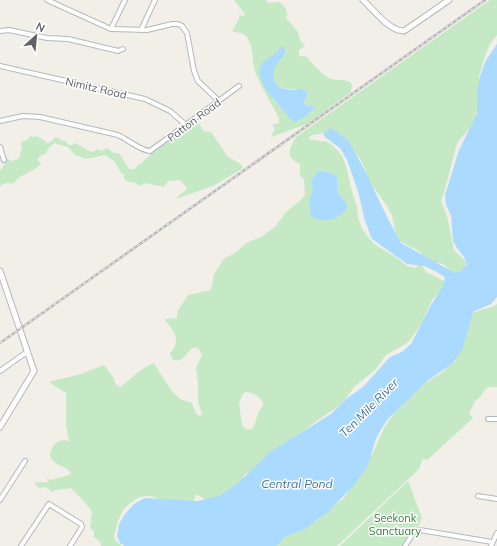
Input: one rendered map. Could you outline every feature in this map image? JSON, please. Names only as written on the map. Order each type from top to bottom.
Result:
[{"type":"street","points":[[47,0],[111,29],[140,30],[172,24],[182,26],[187,33],[194,71],[198,81],[218,101]]},
{"type":"street","points":[[111,29],[126,0]]},
{"type":"street","points":[[140,30],[155,0]]},
{"type":"street","points":[[363,0],[391,27],[404,31],[449,0]]},
{"type":"street","points":[[0,31],[9,30],[53,39],[68,39],[118,51],[123,49]]},
{"type":"street","name":"Nimitz Road","points":[[0,66],[145,99],[170,111],[186,125]]},
{"type":"street","name":"Patton Road","points":[[0,120],[23,116],[40,116],[118,135],[147,152],[154,150],[239,86]]},
{"type":"street","points":[[0,146],[4,160]]},
{"type":"street","points":[[0,272],[2,285],[33,367],[33,375],[0,427]]},
{"type":"street","points":[[0,371],[27,352]]},
{"type":"street","points":[[488,419],[497,419]]},
{"type":"street","points":[[0,500],[25,461]]},
{"type":"street","points":[[478,496],[497,499]]},
{"type":"street","points":[[21,546],[49,504],[82,525],[70,546]]},
{"type":"street","points":[[405,546],[414,532],[420,530],[492,544],[497,533]]},
{"type":"green space","points":[[234,0],[265,0],[269,3],[280,2],[286,10],[286,18],[298,32],[300,40],[305,46],[299,50],[299,56],[307,57],[318,70],[328,78],[350,82],[352,84],[351,92],[307,124],[271,137],[275,129],[272,125],[279,123],[279,118],[256,74],[249,40],[243,34],[232,31],[239,19],[239,15],[244,16],[245,14]],"holes":[[[280,47],[282,57],[273,71],[275,82],[279,86],[285,88],[301,89],[307,95],[304,102],[305,105],[316,108],[300,120],[291,121],[287,113],[274,101],[263,62],[274,55]]]},
{"type":"green space","points":[[490,0],[497,0],[497,35],[490,44],[486,53],[479,76],[480,93],[476,118],[473,125],[459,140],[456,147],[441,201],[447,216],[454,250],[466,262],[465,268],[458,274],[452,272],[440,263],[429,263],[420,252],[400,241],[396,235],[392,216],[387,206],[368,180],[363,164],[358,156],[327,132],[310,136],[309,139],[329,143],[341,154],[347,167],[360,224],[368,237],[378,246],[406,265],[415,268],[421,264],[426,272],[446,282],[442,290],[432,300],[421,324],[410,340],[386,355],[374,371],[355,386],[343,402],[336,408],[244,475],[240,488],[208,501],[196,494],[194,501],[163,501],[151,496],[143,496],[138,498],[124,509],[118,520],[114,536],[122,546],[101,546],[100,542],[94,537],[94,531],[90,528],[92,512],[84,501],[71,488],[52,492],[45,487],[39,488],[35,484],[36,482],[48,482],[50,481],[46,480],[47,479],[51,480],[69,475],[71,473],[53,461],[50,455],[52,448],[56,443],[65,440],[69,441],[66,426],[66,393],[49,382],[81,374],[104,365],[113,377],[116,385],[120,387],[140,371],[154,363],[174,393],[182,400],[192,403],[196,414],[200,416],[202,414],[198,402],[196,368],[202,355],[198,348],[194,348],[191,349],[182,359],[173,360],[170,354],[175,346],[176,338],[165,319],[177,318],[177,312],[188,295],[211,290],[214,274],[224,259],[238,251],[246,243],[261,237],[276,226],[286,212],[302,199],[305,194],[304,180],[300,174],[300,164],[292,158],[289,152],[296,137]],"holes":[[[317,172],[338,182],[338,193],[345,201],[334,218],[322,220],[311,216],[309,203],[312,191],[311,181]],[[246,392],[257,396],[263,403],[252,429],[249,430],[245,429],[242,425],[239,403],[243,394]]]},
{"type":"green space","points":[[196,118],[203,131],[211,132],[228,157],[241,164],[243,168],[215,185],[176,199],[187,188],[180,180],[168,181],[164,187],[146,183],[140,186],[136,183],[126,181],[124,174],[121,173],[115,162],[107,156],[104,155],[86,159],[75,155],[68,147],[54,143],[47,150],[46,154],[41,155],[37,160],[41,163],[38,167],[18,178],[13,184],[6,183],[0,186],[0,170],[5,163],[4,157],[12,161],[18,159],[22,149],[21,142],[27,140],[30,136],[37,136],[48,143],[55,137],[65,141],[69,145],[75,143],[91,152],[97,149],[101,151],[107,148],[114,153],[119,153],[129,169],[134,169],[157,147]]},
{"type":"green space","points":[[497,304],[497,387],[488,387],[475,401],[469,414],[473,418],[427,460],[422,460],[419,469],[337,546],[277,546],[287,535],[318,520],[322,515],[344,498],[374,451],[384,428],[393,415],[419,387],[443,372],[455,361],[471,315],[477,311],[490,308]]},
{"type":"green space","name":"Seekonk Sanctuary","points":[[408,481],[422,518],[409,546],[340,546]]},
{"type":"water","name":"Central Pond","points":[[497,44],[497,297],[491,304],[473,312],[462,350],[452,364],[427,381],[387,420],[377,436],[367,467],[355,484],[327,513],[303,530],[286,536],[277,546],[125,546],[120,543],[117,536],[119,524],[134,504],[145,498],[198,501],[219,496],[237,484],[270,452],[331,414],[346,399],[363,387],[390,357],[402,352],[411,344],[431,305],[443,286],[445,277],[424,266],[407,264],[372,239],[365,221],[358,191],[347,160],[340,148],[323,134],[330,128],[335,130],[349,142],[401,243],[455,273],[461,271],[467,265],[464,257],[453,241],[451,215],[446,205],[445,195],[459,150],[477,114],[477,95],[480,76],[486,60]]},
{"type":"water","points":[[282,46],[285,50],[274,69],[275,82],[277,85],[285,89],[302,89],[307,92],[304,102],[305,105],[316,108],[300,120],[293,122],[270,95],[260,77],[262,63],[270,58]]},
{"type":"water","points":[[322,171],[332,173],[337,178],[338,193],[345,201],[347,208],[340,215],[330,220],[315,219],[311,216],[309,205],[312,191],[311,181],[317,172]]},
{"type":"railway","points":[[0,343],[485,0]]},
{"type":"water label","name":"Ten Mile River","points":[[369,408]]}]
